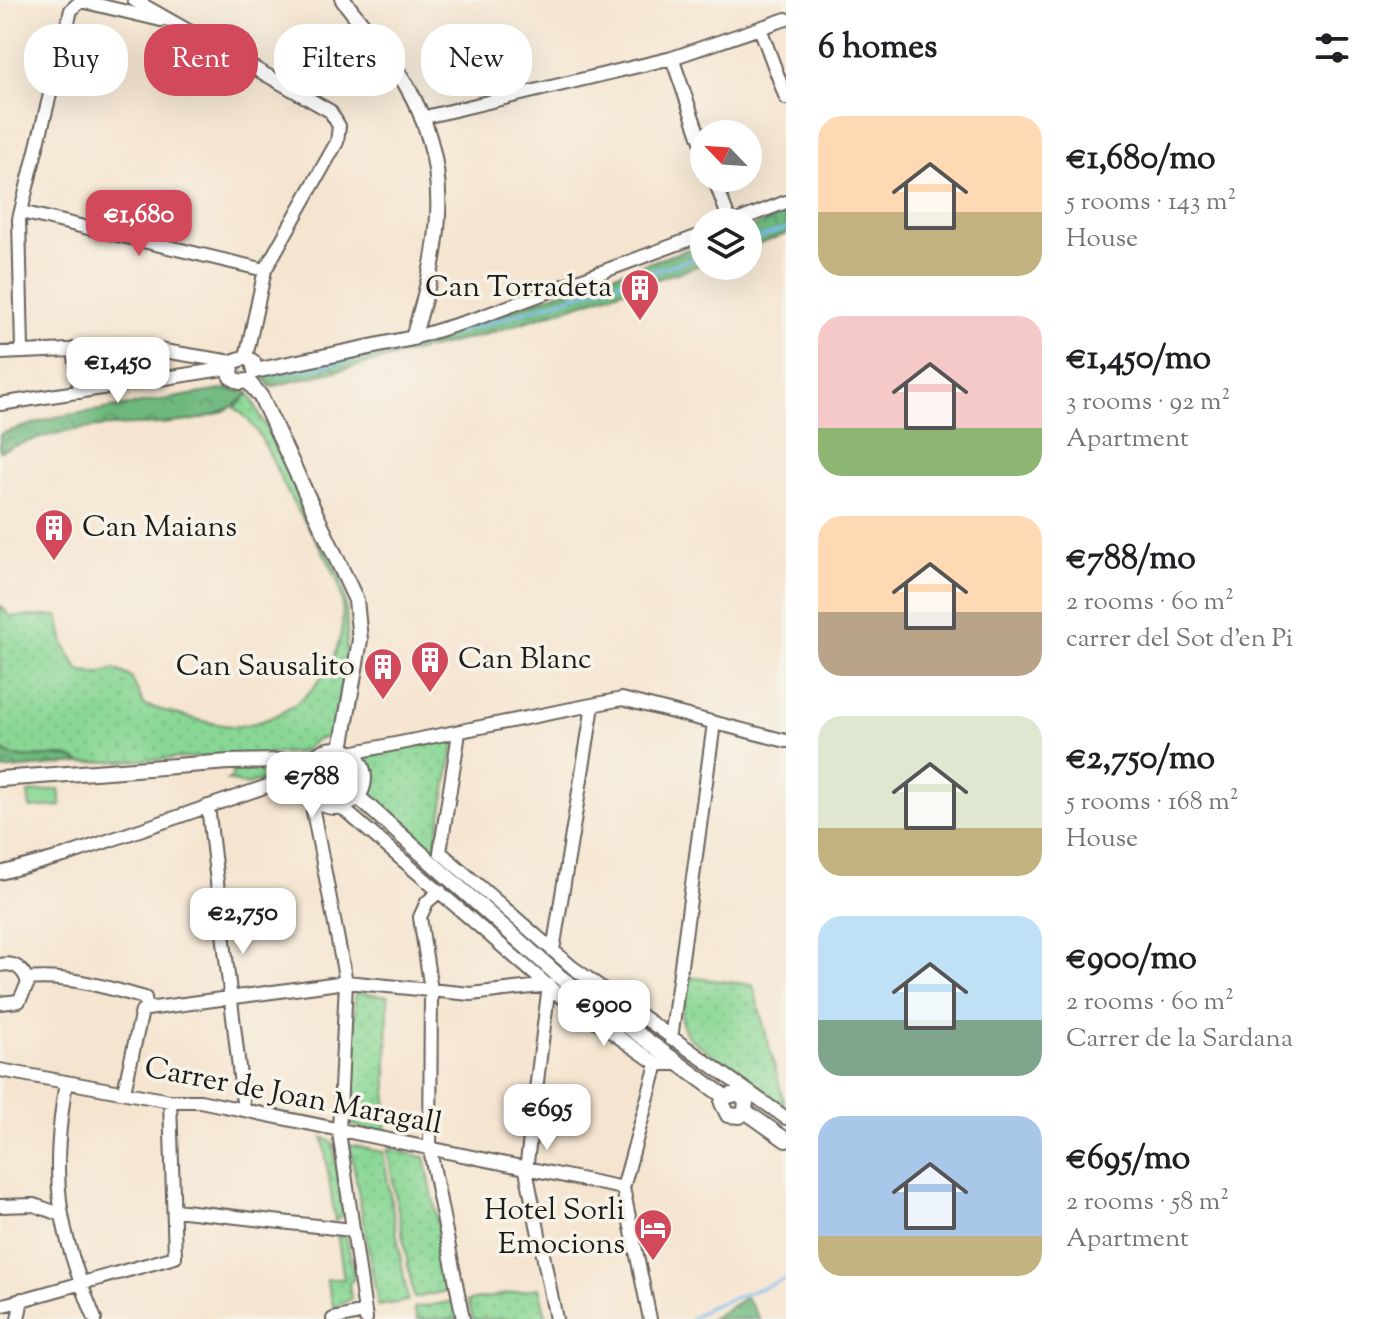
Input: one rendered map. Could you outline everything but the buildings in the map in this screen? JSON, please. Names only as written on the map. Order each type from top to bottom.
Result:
[{"type":"street","points":[[134,0],[330,111],[339,126],[337,142],[265,270],[235,362],[235,381],[413,338],[475,319],[690,239]]},
{"type":"street","points":[[343,0],[394,66],[421,118],[437,177],[439,221],[433,273],[413,338]]},
{"type":"street","points":[[22,350],[21,212],[71,10],[81,1],[172,23]]},
{"type":"street","points":[[421,118],[672,58],[786,19]]},
{"type":"street","points":[[760,28],[786,98]]},
{"type":"street","points":[[672,58],[694,120]]},
{"type":"street","points":[[762,211],[786,202]]},
{"type":"street","points":[[21,212],[265,270]]},
{"type":"street","points":[[0,353],[139,347],[253,362],[252,376],[261,397],[356,600],[360,640],[346,751]]},
{"type":"street","points":[[74,349],[80,392]]},
{"type":"street","points":[[0,404],[235,362]]},
{"type":"street","points":[[0,873],[64,856],[307,775],[324,751],[346,751],[459,733],[622,699],[786,741]]},
{"type":"street","points":[[553,950],[593,706]]},
{"type":"street","points":[[671,1039],[714,723]]},
{"type":"street","points":[[459,733],[440,852],[553,950],[671,1039],[786,1140]]},
{"type":"street","points":[[340,806],[357,796],[364,777],[357,760],[346,751]]},
{"type":"street","points":[[0,779],[282,761],[307,775],[317,801],[313,811],[346,982],[339,1132],[365,1316],[333,1319]]},
{"type":"street","points":[[357,796],[561,978],[677,1064],[736,1096],[765,1103],[786,1118]]},
{"type":"street","points":[[317,801],[340,806],[549,985],[657,1064],[677,1064]]},
{"type":"street","points":[[208,806],[244,1110]]},
{"type":"street","points":[[440,891],[427,902],[420,917],[431,990],[430,1150],[463,1319]]},
{"type":"street","points":[[0,965],[15,965],[27,979],[27,989],[19,1001],[0,1003]]},
{"type":"street","points":[[27,979],[60,978],[105,987],[145,998],[147,1009]]},
{"type":"street","points":[[124,1091],[142,1011],[147,1009],[346,982],[481,993],[549,985]]},
{"type":"street","points":[[549,985],[526,1170],[556,1319]]},
{"type":"street","points":[[650,1319],[623,1188],[657,1064]]},
{"type":"street","name":"Carrer de Joan Maragall","points":[[0,1070],[170,1101],[200,1101],[623,1188]]},
{"type":"street","points":[[66,1082],[56,1162],[60,1214],[81,1285],[95,1319]]},
{"type":"street","points":[[736,1096],[765,1103]]},
{"type":"street","points":[[0,1306],[175,1257],[170,1101]]},
{"type":"street","points":[[0,1206],[34,1205],[60,1214]]},
{"type":"street","points":[[175,1210],[352,1230]]},
{"type":"street","points":[[18,1319],[22,1299]]},
{"type":"green space","points":[[786,214],[786,234],[762,243],[762,223]]},
{"type":"green space","points":[[690,249],[690,269],[484,335],[270,387],[262,373],[411,343]]},
{"type":"green space","points":[[227,389],[249,393],[234,406],[196,420],[78,429],[0,451],[0,434],[56,417]]},
{"type":"green space","points":[[249,393],[342,581],[347,640],[331,736],[316,740],[302,752],[81,763],[61,756],[17,757],[8,754],[0,748],[0,605],[10,616],[58,616],[64,644],[79,671],[98,674],[115,669],[131,677],[144,705],[206,722],[239,726],[264,720],[286,710],[305,696],[321,678],[333,658],[341,635],[343,611],[339,586],[260,436],[235,408]]},
{"type":"green space","points":[[455,739],[434,855],[368,794],[371,775],[362,757]]},
{"type":"green space","points":[[0,748],[17,757],[61,756],[81,763],[0,770]]},
{"type":"green space","points":[[335,756],[350,762],[356,777],[350,792],[335,798],[320,792],[314,777],[320,762]]},
{"type":"green space","points":[[279,765],[280,773],[248,785],[227,780],[233,776],[231,767]]},
{"type":"green space","points":[[59,789],[61,806],[30,808],[28,793]]},
{"type":"green space","points":[[688,977],[753,985],[785,1106],[688,1037],[681,1021]]},
{"type":"green space","points":[[355,992],[388,996],[386,1134],[351,1125]]},
{"type":"green space","points":[[323,1137],[333,1143],[343,1214],[335,1221]]},
{"type":"green space","points":[[350,1145],[383,1152],[408,1301],[378,1306]]},
{"type":"green space","points":[[387,1149],[425,1157],[451,1290],[414,1298]]},
{"type":"green space","points":[[337,1233],[347,1238],[354,1279],[349,1283],[351,1299],[334,1308],[326,1279],[344,1279]]},
{"type":"green space","points":[[539,1288],[547,1319],[473,1319],[468,1301]]},
{"type":"green space","points":[[746,1297],[760,1319],[711,1319]]},
{"type":"green space","points":[[455,1301],[459,1319],[417,1319],[414,1308]]},
{"type":"waterway","points":[[762,237],[786,229]]},
{"type":"waterway","points":[[272,375],[403,350],[690,259]]},
{"type":"waterway","points":[[691,1319],[709,1307],[786,1279]]},
{"type":"place","name":"Can Torradeta","points":[[640,322]]},
{"type":"place","name":"Can Maians","points":[[54,562]]},
{"type":"place","name":"Can Blanc","points":[[430,694]]},
{"type":"place","name":"Can Sausalito","points":[[383,701]]},
{"type":"place","name":"Hotel Sorli Emocions","points":[[653,1262]]}]
